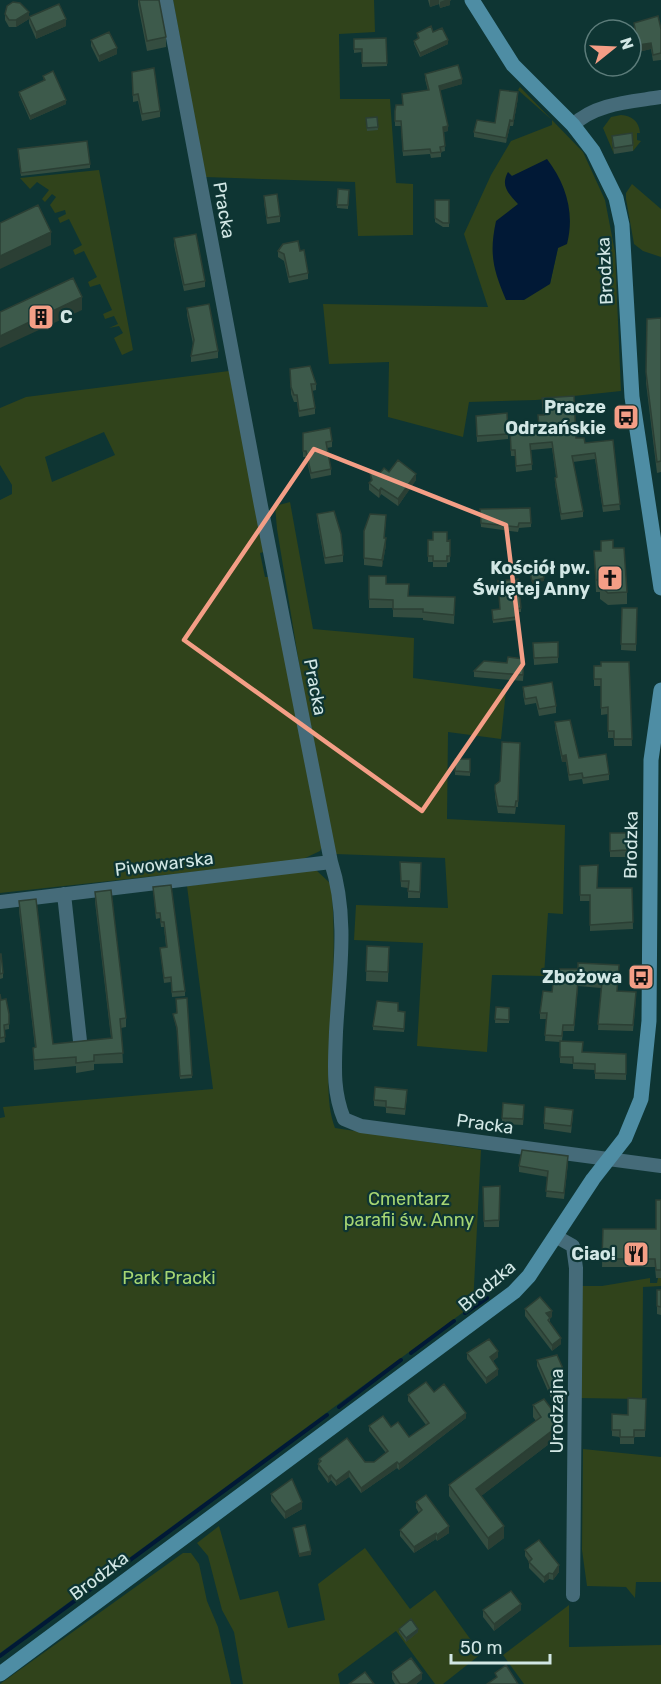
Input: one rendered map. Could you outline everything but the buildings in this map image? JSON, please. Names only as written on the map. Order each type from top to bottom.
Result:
[{"type":"street","name":"Pracka","points":[[166,0],[261,506],[332,862],[339,886],[341,916],[334,1083],[344,1119],[361,1126],[608,1160]]},
{"type":"street","name":"Brodzka","points":[[472,0],[513,65],[573,125],[594,151],[606,175],[622,225],[632,397],[661,588]]},
{"type":"street","points":[[573,125],[581,118],[602,108],[661,97]]},
{"type":"street","name":"Brodzka","points":[[0,1674],[494,1308],[530,1276],[631,1128],[641,1099],[655,1021],[656,816],[652,740],[661,690]]},
{"type":"street","name":"Piwowarska","points":[[0,902],[332,862]]},
{"type":"street","points":[[64,894],[80,1041]]},
{"type":"street","points":[[608,1160],[661,1166]]},
{"type":"street","name":"Urodzajna","points":[[557,1237],[573,1246],[576,1268],[573,1595]]},
{"type":"highlighted area","points":[[314,449],[506,525],[523,664],[422,811],[184,640]]},
{"type":"green space","points":[[173,0],[374,0],[375,32],[339,34],[340,99],[390,99],[396,183],[413,184],[413,235],[358,236],[355,182],[205,177]]},
{"type":"green space","points":[[520,87],[552,120],[518,90]]},
{"type":"green space","points":[[621,115],[632,118],[636,122],[640,133],[637,133],[637,140],[641,141],[633,151],[612,143],[614,154],[603,128],[611,117]]},
{"type":"green space","points":[[552,120],[583,152],[605,200],[615,252],[621,391],[536,400],[469,402],[463,437],[388,417],[389,362],[329,364],[323,304],[488,307],[464,234],[491,175],[511,141],[552,125]],"holes":[[[542,163],[558,248],[550,284],[518,204],[512,176]]]},
{"type":"green space","points":[[99,170],[133,350],[122,355],[114,338],[123,333],[119,326],[109,328],[118,324],[114,316],[105,319],[103,314],[112,310],[100,284],[90,287],[88,282],[97,277],[84,251],[75,255],[73,250],[82,245],[69,219],[60,223],[58,218],[66,214],[65,210],[55,213],[50,205],[56,197],[52,194],[45,202],[42,199],[49,190],[37,182],[30,189],[20,178]]},
{"type":"green space","points":[[632,184],[661,209],[661,257],[643,251],[634,244],[626,199],[626,193]]},
{"type":"green space","points":[[229,371],[264,552],[260,553],[265,577],[269,577],[323,844],[320,851],[301,860],[0,893],[0,500],[12,494],[12,485],[0,465],[0,408],[26,397]],"holes":[[[104,432],[115,455],[52,482],[45,457]]]},
{"type":"green space","points":[[290,502],[313,629],[414,638],[413,678],[506,690],[501,739],[448,732],[447,819],[565,825],[563,914],[548,913],[544,976],[492,975],[487,1052],[417,1046],[423,943],[354,940],[356,905],[448,908],[445,858],[335,854],[306,706],[277,529],[275,506]]},
{"type":"green space","name":"Park Pracki","points":[[316,870],[331,884],[333,902],[334,958],[328,1081],[335,1128],[481,1150],[473,1305],[0,1653],[0,1118],[5,1117],[3,1107],[213,1089],[187,886]]},
{"type":"green space","points":[[650,1278],[650,1283],[657,1283],[658,1278],[661,1278],[661,1286],[643,1287],[642,1399],[579,1398],[580,1286],[602,1286]]},
{"type":"green space","points":[[583,1449],[661,1457],[661,1582],[636,1582],[635,1598],[626,1587],[587,1586],[582,1550]]},
{"type":"green space","points":[[219,1526],[240,1600],[278,1591],[288,1628],[325,1620],[318,1584],[365,1548],[410,1609],[435,1590],[481,1654],[443,1684],[435,1684],[396,1631],[338,1674],[340,1684],[243,1684],[234,1632],[222,1610],[208,1556],[197,1543]]},
{"type":"green space","points":[[183,1553],[191,1553],[199,1564],[207,1601],[218,1627],[231,1684],[0,1684]]},
{"type":"green space","points":[[569,1605],[569,1647],[661,1645],[661,1684],[524,1684],[503,1655]]},
{"type":"water","points":[[547,159],[559,178],[567,199],[570,221],[567,244],[558,248],[550,284],[524,300],[506,300],[495,270],[493,243],[496,221],[518,204],[505,186],[506,177],[508,172],[512,176]]},
{"type":"waterway","points":[[465,1313],[487,1298]]},
{"type":"waterway","points":[[411,1353],[454,1321]]},
{"type":"waterway","points":[[339,1407],[401,1360]]},
{"type":"waterway","points":[[0,1656],[327,1415]]},
{"type":"place","name":"C","points":[[41,317]]},
{"type":"place","name":"Pracze Odrzańskie","points":[[626,417]]},
{"type":"place","name":"Kościół pw. Świętej Anny","points":[[610,578]]},
{"type":"place","name":"Zbożowa","points":[[641,977]]},
{"type":"place","name":"Ciao!","points":[[636,1254]]},
{"type":"park label","name":"Cmentarz parafii św. Anny","points":[[409,1209]]}]
